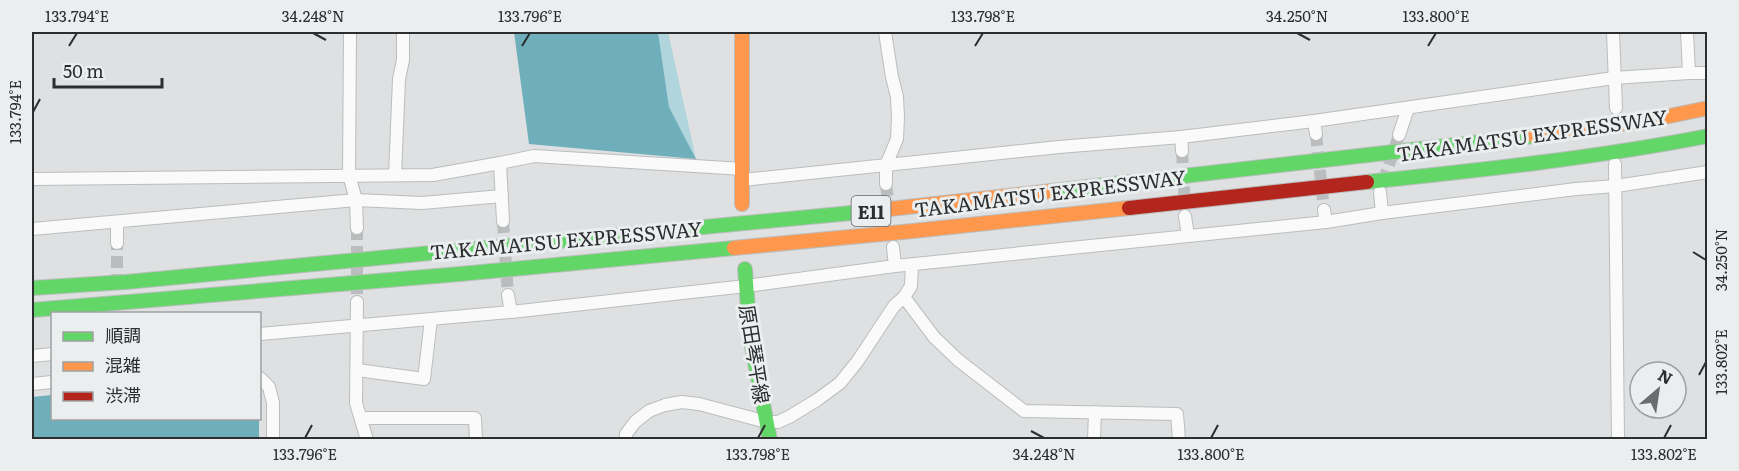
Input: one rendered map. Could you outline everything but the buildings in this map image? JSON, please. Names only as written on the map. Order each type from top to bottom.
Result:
[{"type":"main road","points":[[742,32],[742,204]]},
{"type":"main road","name":"TAKAMATSU EXPRESSWAY","points":[[32,288],[126,282],[906,208],[1534,136],[1655,119],[1707,108]]},
{"type":"main road","name":"TAKAMATSU EXPRESSWAY","points":[[32,310],[460,274],[913,231],[1534,164],[1645,148],[1707,136]]},
{"type":"main road","name":"原田琴平線","points":[[745,269],[750,336],[770,440]]},
{"type":"street","points":[[350,32],[349,175],[356,200],[357,228]]},
{"type":"street","points":[[394,175],[403,32]]},
{"type":"street","points":[[885,32],[897,97],[898,117],[897,139],[886,165],[886,184]]},
{"type":"street","points":[[1613,32],[1616,108]]},
{"type":"street","points":[[1687,32],[1689,74]]},
{"type":"street","points":[[32,178],[433,174],[534,156],[743,174],[886,165],[1181,137],[1314,121],[1614,78],[1707,73]]},
{"type":"street","points":[[1399,135],[1408,108]]},
{"type":"street","points":[[1314,121],[1316,134]]},
{"type":"street","points":[[1181,137],[1182,151]]},
{"type":"street","points":[[500,163],[503,222]]},
{"type":"street","points":[[1615,164],[1618,440]]},
{"type":"street","points":[[261,334],[511,312],[746,286],[895,266],[1188,236],[1325,216],[1382,213],[1616,186],[1707,172]]},
{"type":"street","points":[[1380,192],[1382,213]]},
{"type":"street","points":[[32,229],[356,200],[422,203],[502,196]]},
{"type":"street","points":[[1185,216],[1188,236]]},
{"type":"street","points":[[117,222],[117,243]]},
{"type":"street","points":[[893,247],[895,266]]},
{"type":"street","points":[[626,440],[626,434],[635,422],[649,411],[665,405],[682,402],[699,404],[767,422],[778,422],[817,400],[840,383],[857,362],[894,306],[904,297],[911,286],[912,265]]},
{"type":"street","points":[[508,295],[511,312]]},
{"type":"street","points":[[904,297],[934,337],[958,360],[1024,411],[1177,414],[1179,440]]},
{"type":"street","points":[[357,302],[356,402],[367,440]]},
{"type":"street","points":[[357,370],[424,379],[431,319]]},
{"type":"street","points":[[32,356],[51,354]]},
{"type":"street","points":[[261,379],[269,387],[273,403],[273,440]]},
{"type":"street","points":[[32,384],[51,382]]},
{"type":"street","points":[[1094,440],[1095,412]]},
{"type":"street","points":[[361,418],[475,418],[476,440]]},
{"type":"shaded area","points":[[658,32],[668,32],[696,159],[669,107]]},
{"type":"water","points":[[514,32],[658,32],[669,107],[696,159],[529,144]]},
{"type":"water","points":[[51,395],[51,420],[259,420],[259,439],[32,439],[32,397]]},
{"type":"tunnel","points":[[1316,134],[1324,210]]},
{"type":"tunnel","points":[[1383,182],[1399,135]]},
{"type":"tunnel","points":[[1182,151],[1185,206]]},
{"type":"tunnel","points":[[886,184],[890,216]]},
{"type":"tunnel","points":[[503,221],[508,295]]},
{"type":"tunnel","points":[[357,228],[357,302]]},
{"type":"tunnel","points":[[117,243],[117,286]]},
{"type":"traffic: fast","points":[[1052,191],[1534,136]]},
{"type":"traffic: fast","points":[[1367,182],[1581,157],[1708,136]]},
{"type":"traffic: fast","points":[[32,288],[126,282],[862,212]]},
{"type":"traffic: fast","points":[[32,310],[734,248]]},
{"type":"traffic: fast","points":[[745,269],[750,336],[770,440]]},
{"type":"traffic: slow","points":[[742,32],[742,204]]},
{"type":"traffic: slow","points":[[1534,136],[1655,119],[1708,108]]},
{"type":"traffic: slow","points":[[862,212],[1052,191]]},
{"type":"traffic: slow","points":[[734,248],[1129,208]]},
{"type":"traffic: jam","points":[[1129,208],[1367,182]]}]
